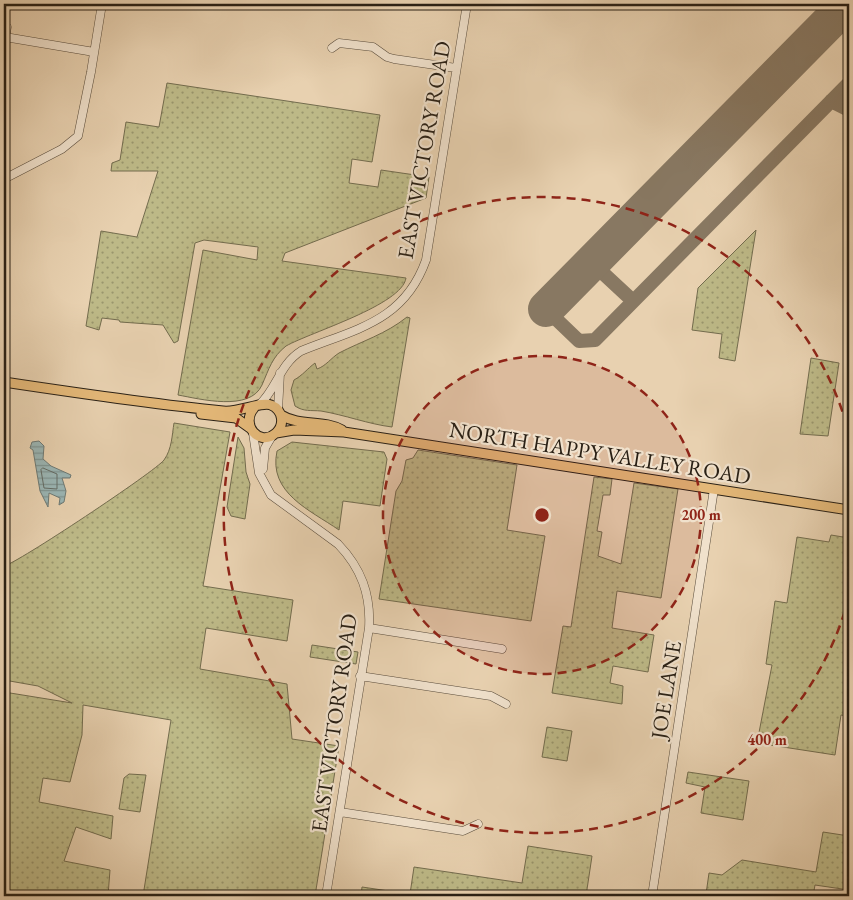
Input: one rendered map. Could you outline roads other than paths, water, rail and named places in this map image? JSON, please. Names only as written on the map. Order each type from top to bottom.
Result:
[{"type":"main road","points":[[4,382],[189,409],[236,412],[270,404],[280,413],[281,426],[274,434],[263,438],[236,418],[212,416],[189,409]]},
{"type":"main road","points":[[251,430],[248,417],[256,406]]},
{"type":"main road","name":"NORTH HAPPY VALLEY ROAD","points":[[280,413],[296,423],[329,426],[344,432]]},
{"type":"main road","name":"NORTH HAPPY VALLEY ROAD","points":[[274,434],[294,430],[344,432],[849,510]]},
{"type":"street","points":[[4,179],[62,148],[78,136],[102,4]]},
{"type":"street","name":"EAST VICTORY ROAD","points":[[256,406],[269,394],[290,357],[378,320],[402,302],[416,284],[426,260],[467,4]]},
{"type":"street","points":[[7,27],[4,41],[94,52]]},
{"type":"street","points":[[332,48],[339,43],[373,47],[387,57],[394,59],[456,68]]},
{"type":"street","points":[[280,373],[280,413]]},
{"type":"street","name":"EAST VICTORY ROAD","points":[[251,430],[259,473],[276,500],[338,544],[355,564],[366,589],[370,614],[326,896]]},
{"type":"street","points":[[262,479],[265,448],[274,434]]},
{"type":"street","name":"JOE LANE","points":[[652,896],[714,489]]},
{"type":"street","points":[[368,628],[502,649]]},
{"type":"street","points":[[360,676],[491,696],[506,704]]},
{"type":"street","points":[[340,812],[463,831],[478,824]]},
{"type":"water","points":[[39,441],[44,446],[43,459],[51,466],[71,475],[70,478],[62,478],[66,491],[64,502],[59,505],[60,498],[49,493],[48,507],[40,491],[33,450],[30,448],[32,442]]}]
